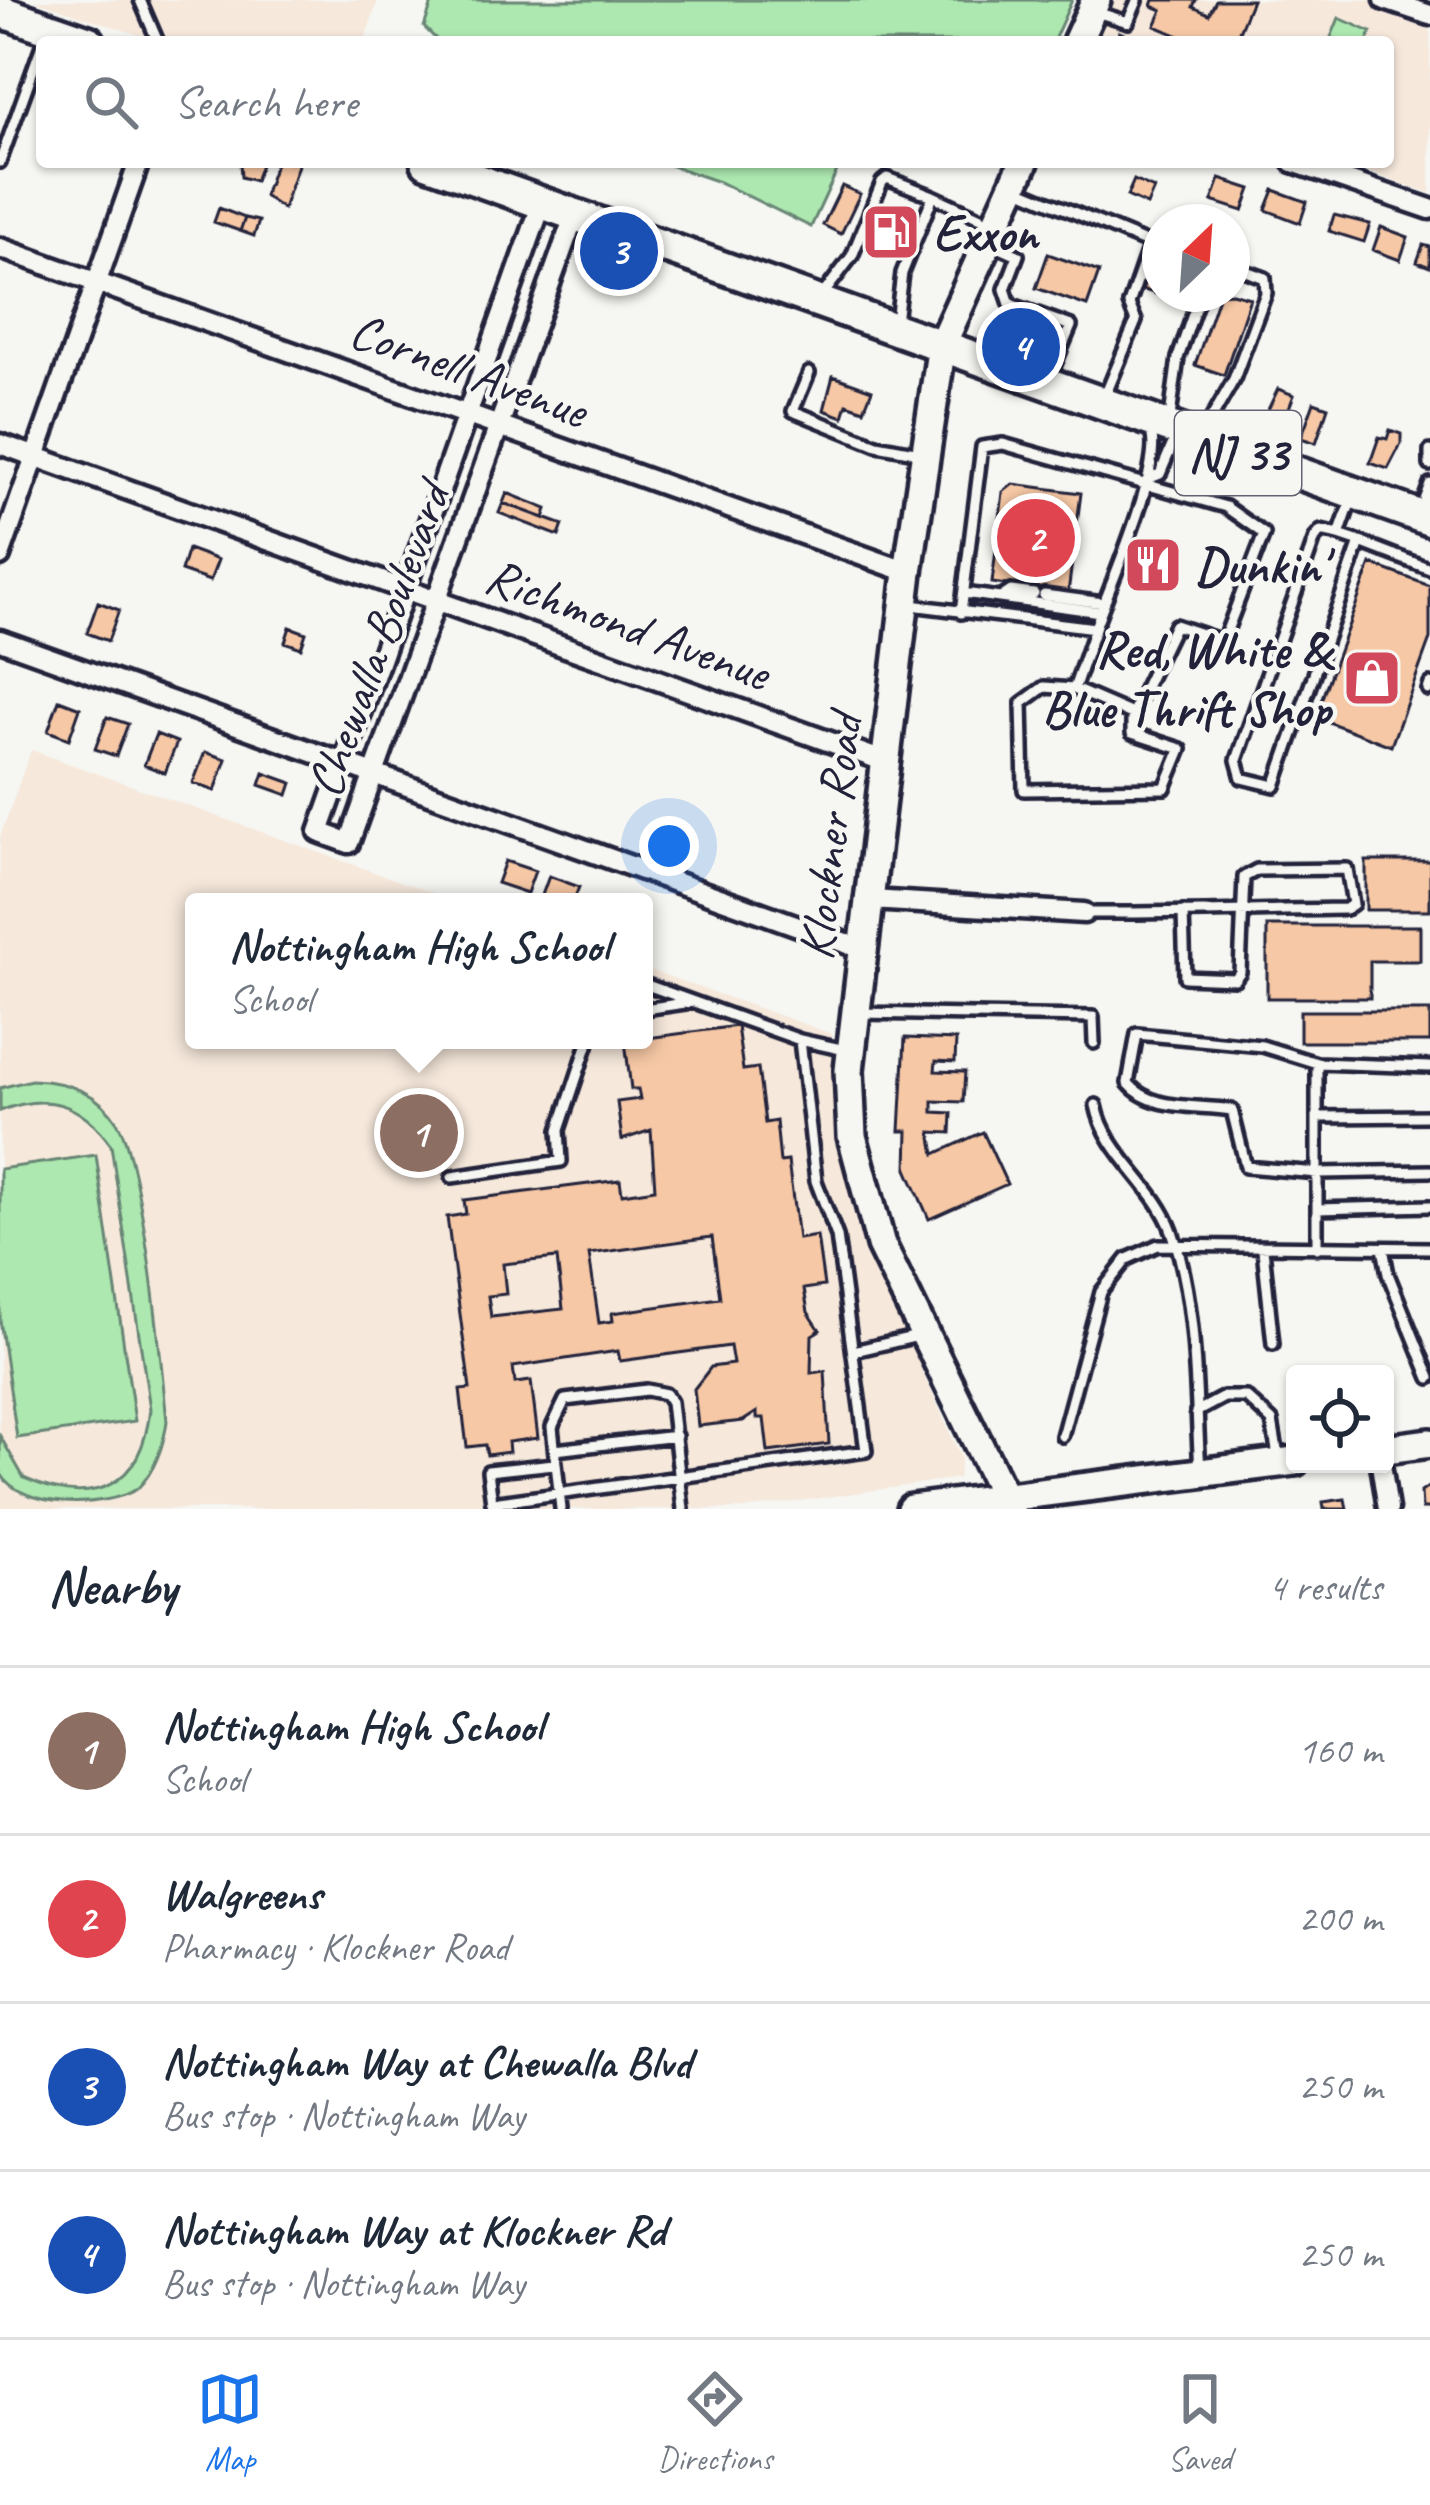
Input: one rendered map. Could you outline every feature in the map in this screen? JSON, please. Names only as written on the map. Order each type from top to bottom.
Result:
[{"type":"main road","points":[[1080,36],[1094,5]]},
{"type":"main road","points":[[0,11],[41,36]]},
{"type":"main road","name":"NJ 33","points":[[444,168],[1424,518]]},
{"type":"main road","name":"Klockner Road","points":[[1007,1503],[868,1208],[852,1136],[850,1051],[908,572],[942,344],[1018,174]]},
{"type":"main road","points":[[1394,1448],[1430,1443]]},
{"type":"main road","points":[[911,1509],[1007,1503],[1286,1462]]},
{"type":"street","points":[[1385,0],[1430,15]]},
{"type":"street","points":[[0,556],[137,168]]},
{"type":"street","points":[[1310,168],[1430,209]]},
{"type":"street","name":"Chewalla Boulevard","points":[[542,203],[319,832],[349,843],[575,214]]},
{"type":"street","name":"Cornell Avenue","points":[[0,248],[908,572]]},
{"type":"street","points":[[520,268],[551,280]]},
{"type":"street","name":"Richmond Avenue","points":[[0,444],[886,762]]},
{"type":"street","points":[[0,640],[865,950]]},
{"type":"street","points":[[871,900],[1084,914]]},
{"type":"street","points":[[1382,1473],[1388,1509]]},
{"type":"lane","points":[[140,0],[155,36]]},
{"type":"lane","points":[[1094,5],[1128,22],[1137,1]]},
{"type":"lane","points":[[0,162],[36,61]]},
{"type":"lane","points":[[1018,174],[1150,244],[1129,304],[1136,321],[1101,405]]},
{"type":"lane","points":[[818,301],[852,256],[887,178],[933,196],[1018,254],[1005,289],[1010,304],[1071,326],[1047,384]]},
{"type":"lane","points":[[896,328],[902,273],[933,196]]},
{"type":"lane","points":[[1074,689],[1148,481],[1156,440],[1234,379],[1266,293],[1265,278],[1250,273]]},
{"type":"lane","points":[[1148,481],[1160,474],[1172,431],[1178,358],[1194,312]]},
{"type":"lane","points":[[808,373],[793,411],[877,445],[926,454]]},
{"type":"lane","points":[[961,614],[982,447],[1003,444],[1148,481],[1226,507],[1264,534],[1223,641],[1175,625],[1132,714],[1132,733],[1181,749],[1165,788],[1024,790],[1022,703],[1044,688],[1074,689],[1132,714]]},
{"type":"lane","points":[[1430,451],[1430,465]]},
{"type":"lane","points":[[1424,518],[1430,484]]},
{"type":"lane","points":[[1339,535],[1353,493]]},
{"type":"lane","points":[[1360,542],[1275,786],[1254,784],[1237,768],[1315,538],[1321,531],[1339,535],[1360,542],[1430,569]]},
{"type":"lane","points":[[1002,597],[1011,591],[1039,594],[1102,608]]},
{"type":"lane","points":[[964,593],[1102,608]]},
{"type":"lane","points":[[905,604],[1095,628]]},
{"type":"lane","points":[[1084,914],[1244,910],[1346,909],[1353,904],[1353,877],[1348,869],[1256,870],[1244,877],[1244,910],[1240,972],[1235,980],[1185,977],[1183,912]]},
{"type":"lane","points":[[653,987],[800,1040],[850,1051]]},
{"type":"lane","points":[[653,1008],[697,1002]]},
{"type":"lane","points":[[854,1013],[1094,1017],[1094,1043]]},
{"type":"lane","points":[[1430,1067],[1317,1063],[1262,1046],[1137,1034],[1128,1083],[1138,1096],[1159,1103],[1232,1110],[1246,1167],[1318,1173],[1430,1171]]},
{"type":"lane","points":[[554,1464],[488,1471],[492,1503],[866,1451],[837,1236],[816,1181],[800,1040]]},
{"type":"lane","points":[[452,1177],[561,1161],[559,1130],[586,1049]]},
{"type":"lane","points":[[1317,1063],[1317,1248]]},
{"type":"lane","points":[[1096,1105],[1104,1132],[1161,1210],[1175,1247],[1190,1323],[1200,1473]]},
{"type":"lane","points":[[1319,1118],[1430,1116]]},
{"type":"lane","points":[[1317,1209],[1430,1206]]},
{"type":"lane","points":[[1062,1436],[1100,1292],[1127,1259],[1158,1245],[1430,1248]]},
{"type":"lane","points":[[1383,1248],[1405,1322],[1430,1378]]},
{"type":"lane","points":[[1263,1249],[1273,1344]]},
{"type":"lane","points":[[854,1352],[926,1334]]},
{"type":"lane","points":[[561,1509],[554,1464],[555,1416],[565,1400],[657,1390],[671,1402],[683,1509]]},
{"type":"lane","points":[[1196,1412],[1224,1397],[1246,1397],[1272,1420],[1286,1459]]},
{"type":"lane","points":[[555,1450],[676,1436]]},
{"type":"shaded area","points":[[34,0],[378,0],[366,36],[142,36]]},
{"type":"shaded area","points":[[1104,0],[1368,0],[1430,21],[1430,193],[1357,168],[1394,168],[1394,36],[1089,36]]},
{"type":"shaded area","points":[[31,750],[433,893],[185,893],[185,1049],[653,1049],[653,971],[832,1034],[835,1117],[860,1232],[961,1458],[958,1478],[744,1509],[0,1509],[0,837]]},
{"type":"green space","points":[[433,0],[1072,0],[1056,36],[433,36],[424,27]]},
{"type":"green space","points":[[1339,18],[1371,32],[1369,36],[1332,36]]},
{"type":"green space","points":[[678,168],[838,168],[811,227],[719,182]]},
{"type":"green space","points":[[31,1080],[80,1090],[109,1111],[126,1144],[143,1219],[167,1421],[158,1457],[143,1482],[123,1496],[105,1500],[44,1499],[11,1486],[1,1474],[0,1436],[24,1478],[72,1491],[110,1484],[137,1457],[150,1409],[111,1145],[88,1119],[62,1105],[33,1102],[0,1111],[0,1088]]},
{"type":"green space","points":[[96,1155],[135,1421],[17,1438],[0,1320],[0,1169]]},
{"type":"building","points":[[1154,0],[1196,0],[1193,7],[1209,14],[1216,0],[1252,0],[1237,36],[1179,36],[1155,26],[1162,10],[1152,6]]},
{"type":"building","points":[[240,168],[260,168],[255,181],[241,177]]},
{"type":"building","points":[[274,168],[297,168],[283,209],[264,196]]},
{"type":"building","points":[[1220,179],[1251,189],[1246,204],[1212,201]]},
{"type":"building","points":[[1134,180],[1154,189],[1147,204],[1127,196]]},
{"type":"building","points":[[842,186],[860,194],[841,234],[823,225]]},
{"type":"building","points":[[1274,190],[1307,202],[1300,223],[1266,210]]},
{"type":"building","points":[[219,208],[245,218],[240,231],[214,222]]},
{"type":"building","points":[[1334,215],[1370,224],[1364,242],[1329,231]]},
{"type":"building","points":[[245,218],[259,221],[254,236],[240,231]]},
{"type":"building","points":[[1381,227],[1408,237],[1400,260],[1373,250]]},
{"type":"building","points":[[1423,245],[1430,247],[1430,267],[1417,262]]},
{"type":"building","points":[[1048,254],[1099,272],[1087,306],[1036,288]]},
{"type":"building","points":[[1213,312],[1245,312],[1224,375],[1195,365]]},
{"type":"building","points":[[833,376],[872,390],[864,410],[847,404],[843,417],[824,410]]},
{"type":"building","points":[[1278,389],[1294,395],[1280,431],[1263,420]]},
{"type":"building","points":[[1314,402],[1328,407],[1316,443],[1301,438]]},
{"type":"building","points":[[1390,430],[1401,434],[1401,444],[1388,469],[1370,463],[1379,437],[1387,439]]},
{"type":"building","points":[[1013,484],[1081,493],[1068,593],[992,583],[1003,492]]},
{"type":"building","points":[[507,493],[547,509],[544,518],[503,503]]},
{"type":"building","points":[[503,503],[563,525],[559,536],[499,513]]},
{"type":"building","points":[[188,549],[218,560],[210,581],[181,571]]},
{"type":"building","name":"Red, White & Blue Thrift Shop","points":[[1371,564],[1430,586],[1430,639],[1391,746],[1315,717]]},
{"type":"building","points":[[98,602],[119,610],[108,641],[87,633]]},
{"type":"building","points":[[290,627],[306,633],[301,648],[285,642]]},
{"type":"building","points":[[59,700],[80,708],[69,739],[48,731]]},
{"type":"building","points":[[107,717],[128,724],[116,756],[95,749]]},
{"type":"building","points":[[156,734],[177,742],[165,773],[144,765]]},
{"type":"building","points":[[205,752],[226,759],[215,791],[193,783]]},
{"type":"building","points":[[264,773],[292,783],[288,795],[260,785]]},
{"type":"building","points":[[505,861],[535,871],[527,893],[497,883]]},
{"type":"building","points":[[1366,861],[1430,861],[1430,910],[1366,910]]},
{"type":"building","points":[[549,876],[579,887],[577,893],[543,893]]},
{"type":"building","points":[[1267,926],[1420,926],[1420,961],[1370,961],[1370,998],[1267,998]]},
{"type":"building","points":[[1300,1011],[1430,1011],[1430,1042],[1300,1042]]},
{"type":"building","points":[[737,1026],[743,1070],[758,1068],[765,1123],[776,1121],[780,1162],[788,1161],[798,1239],[817,1236],[824,1286],[804,1289],[808,1312],[820,1330],[812,1335],[811,1373],[825,1371],[829,1444],[768,1452],[764,1418],[757,1418],[757,1412],[743,1421],[698,1426],[694,1389],[711,1367],[733,1364],[730,1346],[620,1361],[618,1351],[513,1367],[515,1383],[531,1381],[538,1438],[508,1442],[509,1452],[487,1455],[485,1445],[467,1447],[460,1390],[470,1389],[447,1217],[466,1214],[464,1200],[620,1180],[622,1194],[655,1189],[651,1130],[622,1140],[617,1102],[640,1099],[638,1089],[631,1089],[626,1049],[653,1049],[653,1037]],"holes":[[[712,1237],[720,1298],[612,1313],[613,1321],[599,1323],[589,1254]],[[557,1258],[563,1309],[491,1317],[488,1296],[506,1294],[503,1264]]]},
{"type":"building","points":[[905,1038],[956,1040],[955,1062],[936,1061],[935,1071],[965,1072],[963,1102],[933,1101],[933,1112],[952,1113],[951,1133],[931,1132],[935,1154],[983,1132],[1007,1184],[929,1219],[907,1169],[908,1131],[900,1131]]},
{"type":"building","points":[[1428,1487],[1430,1509],[1422,1509],[1421,1492]]},
{"type":"building","points":[[1345,1499],[1347,1509],[1324,1509],[1323,1502]]},
{"type":"place","name":"Exxon","points":[[891,232]]},
{"type":"place","name":"Nottingham Way at Chewalla Blvd","points":[[619,251]]},
{"type":"place","name":"Nottingham Way at Klockner Rd","points":[[1021,347]]},
{"type":"place","name":"Walgreens","points":[[1036,538]]},
{"type":"place","name":"Dunkin'","points":[[1153,565]]},
{"type":"place","name":"Red, White & Blue Thrift Shop","points":[[1372,678]]},
{"type":"place","name":"Nottingham High School","points":[[419,1133]]}]
